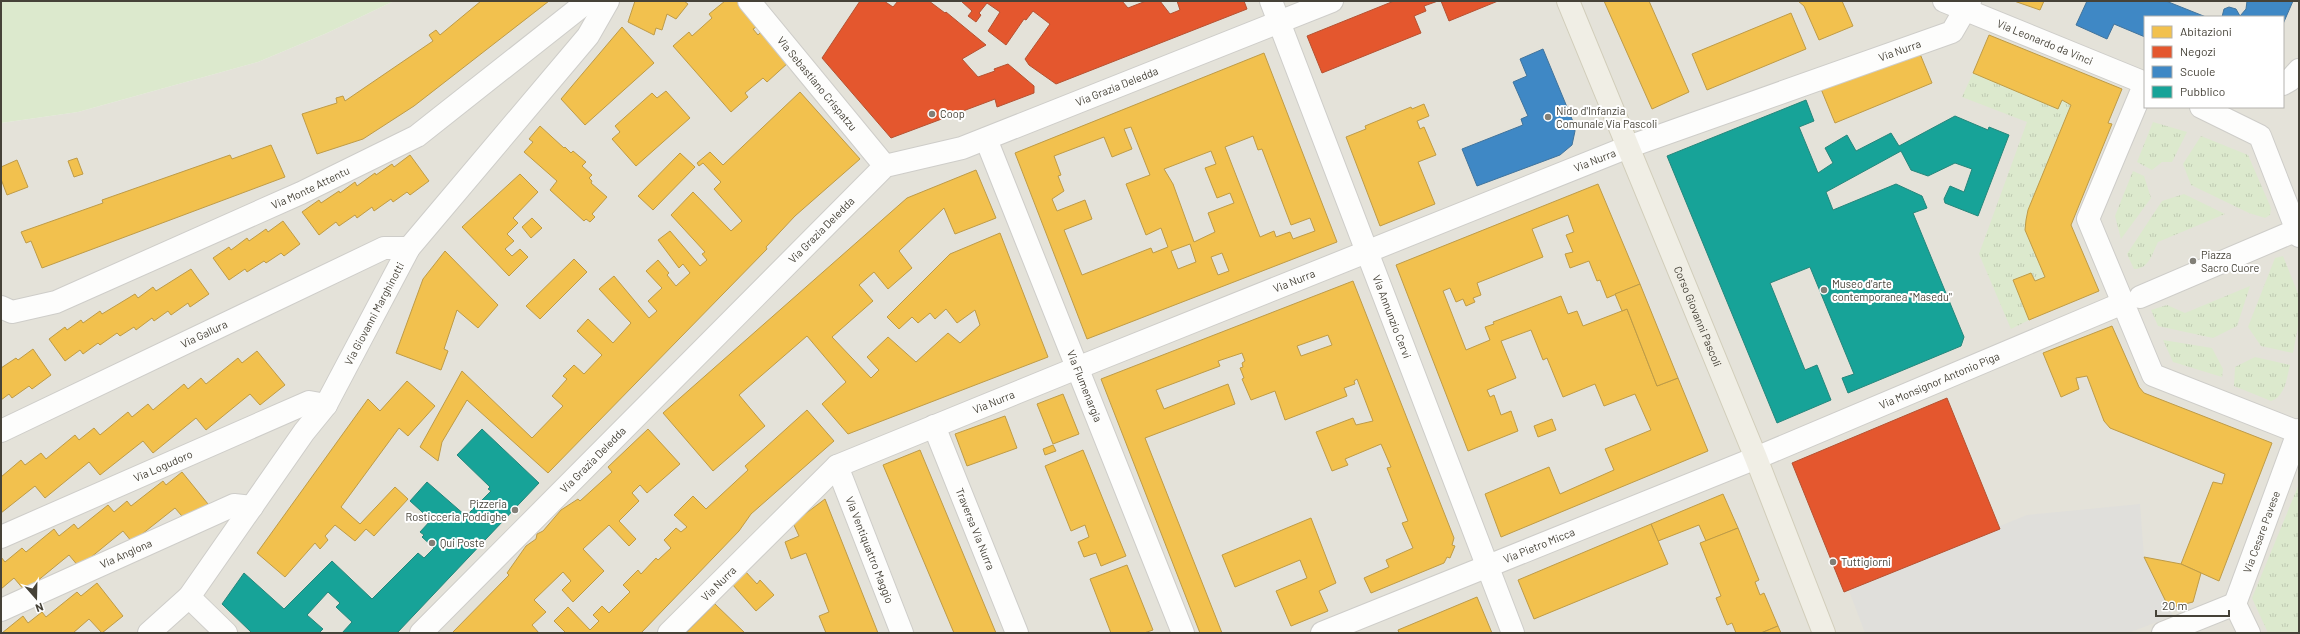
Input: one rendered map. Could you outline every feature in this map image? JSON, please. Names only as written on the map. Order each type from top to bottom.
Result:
[{"type":"main road","name":"Corso Giovanni Pascoli","points":[[1568,1],[1756,458],[1824,633]]},
{"type":"street","name":"Via Monte Attentu","points":[[1,307],[12,312],[56,302],[301,193],[417,136],[588,1]]},
{"type":"street","name":"Via Giovanni Marghinotti","points":[[149,633],[189,597],[304,432],[326,405],[409,248],[588,36],[608,1]]},
{"type":"street","name":"Via Sebastiano Crispatzu","points":[[749,1],[885,166]]},
{"type":"street","name":"Via Annunzio Cervi","points":[[1271,1],[1513,633]]},
{"type":"street","name":"Via Grazia Deledda","points":[[421,633],[885,166],[962,148],[1332,1]]},
{"type":"street","name":"Via Leonardo da Vinci","points":[[1944,1],[1968,6],[2144,83]]},
{"type":"street","name":"Via Nurra","points":[[669,633],[837,466],[1628,147],[1952,32],[1968,6]]},
{"type":"street","points":[[2284,83],[2290,80],[2299,70]]},
{"type":"street","points":[[2144,85],[2088,219],[2132,300],[2153,375],[2298,431]]},
{"type":"street","points":[[2132,300],[2298,233],[2260,136],[2203,108]]},
{"type":"street","name":"Via Flumenargia","points":[[986,139],[1182,633]]},
{"type":"street","name":"Via Gallura","points":[[1,431],[384,248],[409,248]]},
{"type":"street","name":"Via Monsignor Antonio Piga","points":[[1756,458],[2132,300]]},
{"type":"street","name":"Via Logudoro","points":[[1,537],[310,402],[326,405]]},
{"type":"street","name":"Traversa Via Nurra","points":[[934,426],[1017,633]]},
{"type":"street","name":"Via Cesare Pavese","points":[[2235,604],[2298,431]]},
{"type":"street","name":"Via Pietro Micca","points":[[1322,633],[1756,458]]},
{"type":"street","name":"Via Ventiquattro Maggio","points":[[837,466],[902,633]]},
{"type":"street","name":"Via Anglona","points":[[1,610],[234,505],[252,507]]},
{"type":"street","points":[[189,597],[226,633]]},
{"type":"street","points":[[2163,633],[2235,604],[2249,633]]},
{"type":"shaded area","points":[[394,1],[2299,1],[2299,633],[1,633],[1,123],[78,112],[258,62],[327,33]]},
{"type":"shaded area","points":[[2140,504],[2144,557],[2173,616],[2128,633],[1865,633],[1848,588],[2027,515]]},
{"type":"green space","points":[[1,1],[394,1],[327,33],[258,62],[78,112],[1,123]]},
{"type":"green space","points":[[1973,73],[2062,100],[2071,105],[2028,210],[2025,230],[2045,277],[2035,281],[2031,273],[2013,280],[2029,320],[2011,329],[1979,254],[2027,122],[1962,97]]},
{"type":"green space","points":[[2153,122],[2187,132],[2172,162],[2162,162],[2152,170],[2137,162]]},
{"type":"green space","points":[[2201,136],[2248,155],[2271,208],[2270,215],[2265,218],[2249,213],[2191,185],[2183,164]]},
{"type":"green space","points":[[2133,171],[2144,176],[2151,198],[2121,239],[2115,216]]},
{"type":"green space","points":[[2184,194],[2225,214],[2158,242],[2147,264],[2134,269],[2127,254],[2162,201]]},
{"type":"green space","points":[[2283,256],[2299,296],[2299,321],[2293,353],[2261,346],[2248,327],[2275,258]]},
{"type":"green space","points":[[2250,286],[2237,326],[2213,338],[2158,326],[2151,310],[2167,305],[2185,313]]},
{"type":"green space","points":[[2163,340],[2212,348],[2223,369],[2222,377],[2173,362]]},
{"type":"green space","points":[[2255,357],[2290,365],[2285,386],[2276,399],[2271,401],[2234,386],[2235,367]]},
{"type":"green space","points":[[2299,484],[2299,633],[2268,633],[2252,598]]},
{"type":"building: Abitazioni","points":[[481,1],[549,1],[414,106],[363,139],[317,154],[302,114],[337,103],[336,98],[343,96],[345,101],[433,41],[429,35],[436,30],[440,35]]},
{"type":"building: Abitazioni","points":[[635,1],[684,1],[688,4],[676,19],[667,14],[662,30],[656,28],[654,35],[628,22]]},
{"type":"building: Abitazioni","points":[[725,1],[737,1],[758,26],[753,29],[758,35],[762,31],[789,62],[767,82],[763,78],[745,93],[748,97],[731,112],[673,46],[689,32],[692,36],[712,18],[709,14]]},
{"type":"building: Abitazioni","points":[[1604,1],[1649,1],[1689,92],[1652,109]]},
{"type":"building: Abitazioni","points":[[1798,1],[1842,1],[1853,26],[1819,40],[1804,6]]},
{"type":"building: Abitazioni","points":[[2014,1],[2044,1],[2040,10]]},
{"type":"building: Abitazioni","points":[[1791,13],[1806,49],[1707,90],[1692,54]]},
{"type":"building: Abitazioni","points":[[622,27],[654,63],[585,125],[561,99]]},
{"type":"building: Abitazioni","points":[[1989,35],[2122,89],[2108,123],[2112,124],[2071,225],[2099,291],[2029,320],[2013,280],[2031,273],[2035,281],[2045,277],[2025,230],[2026,220],[2028,210],[2071,105],[2062,100],[2058,109],[1973,73]]},
{"type":"building: Abitazioni","points":[[1918,49],[1932,83],[1835,123],[1821,89]]},
{"type":"building: Abitazioni","points":[[1264,53],[1337,242],[1087,339],[1015,153]],"holes":[[[1131,127],[1150,175],[1126,184],[1146,235],[1161,228],[1168,247],[1153,253],[1151,248],[1082,275],[1064,230],[1092,219],[1085,200],[1057,211],[1052,199],[1064,191],[1058,176],[1061,175],[1054,156],[1104,137],[1112,157],[1132,149],[1124,129]],[[1253,136],[1258,150],[1262,149],[1291,225],[1310,218],[1315,231],[1293,239],[1290,232],[1276,237],[1274,231],[1260,237],[1225,147]],[[1211,151],[1216,164],[1205,168],[1217,198],[1230,193],[1234,203],[1208,213],[1215,232],[1194,242],[1173,184],[1164,169]],[[1190,244],[1196,262],[1178,269],[1171,251]],[[1222,253],[1229,271],[1218,275],[1211,257]]]},
{"type":"building: Abitazioni","points":[[666,91],[690,118],[636,166],[612,139],[620,132],[615,126],[652,93],[657,98]]},
{"type":"building: Abitazioni","points":[[800,92],[860,159],[795,216],[766,247],[767,249],[548,473],[467,400],[442,442],[438,461],[420,447],[462,371],[532,438],[563,406],[552,396],[567,379],[563,376],[574,365],[584,374],[602,355],[577,331],[588,319],[613,343],[631,323],[599,289],[614,276],[649,318],[657,311],[648,301],[662,288],[646,271],[658,260],[669,273],[667,275],[676,286],[690,273],[683,264],[679,268],[658,240],[670,231],[700,266],[707,260],[702,254],[705,252],[671,215],[693,192],[731,231],[742,221],[714,189],[721,182],[703,163],[699,166],[697,163],[710,152],[723,165]]},
{"type":"building: Abitazioni","points":[[1424,104],[1429,116],[1417,121],[1420,129],[1424,127],[1436,155],[1418,162],[1435,204],[1380,226],[1346,137],[1366,129],[1365,126],[1411,107],[1412,109]]},
{"type":"building: Abitazioni","points":[[540,126],[564,148],[565,147],[571,153],[573,151],[586,162],[582,166],[592,175],[589,178],[592,181],[591,183],[607,197],[592,214],[595,217],[590,222],[586,219],[584,221],[550,190],[557,181],[524,152],[533,142],[529,139]]},
{"type":"building: Abitazioni","points":[[271,145],[285,177],[42,268],[31,241],[26,243],[21,232],[103,203],[102,200],[230,155],[232,159]]},
{"type":"building: Abitazioni","points":[[680,153],[695,167],[653,210],[638,196]]},
{"type":"building: Abitazioni","points":[[410,155],[429,181],[410,195],[407,192],[393,202],[391,199],[374,211],[372,207],[357,218],[355,215],[339,226],[336,222],[319,235],[302,212],[319,200],[321,203],[339,191],[340,193],[355,182],[357,186],[375,173],[376,175],[392,164],[394,167]]},
{"type":"building: Abitazioni","points":[[77,158],[83,174],[74,177],[68,161]]},
{"type":"building: Abitazioni","points":[[17,160],[28,187],[7,195],[1,179],[1,167]]},
{"type":"building: Abitazioni","points":[[976,170],[996,218],[955,234],[944,208],[899,251],[912,268],[888,289],[874,272],[859,285],[873,301],[832,337],[871,378],[879,370],[867,357],[888,337],[916,362],[948,333],[960,343],[980,325],[975,310],[957,323],[946,309],[935,319],[930,313],[918,323],[912,317],[899,329],[887,317],[950,254],[1000,233],[1048,357],[848,434],[822,404],[846,382],[807,336],[739,395],[765,426],[713,471],[663,413],[907,198]]},
{"type":"building: Abitazioni","points":[[520,174],[538,192],[513,218],[518,223],[507,234],[514,241],[505,249],[512,256],[520,249],[528,257],[509,276],[462,227]]},
{"type":"building: Abitazioni","points":[[1598,184],[1640,284],[1607,298],[1600,280],[1597,281],[1589,261],[1570,268],[1565,254],[1573,252],[1566,235],[1574,232],[1568,215],[1532,229],[1543,257],[1477,283],[1481,295],[1473,298],[1475,302],[1466,306],[1463,299],[1456,302],[1450,288],[1443,291],[1466,350],[1490,340],[1485,327],[1494,324],[1493,322],[1561,296],[1568,314],[1577,311],[1583,326],[1627,309],[1657,386],[1678,378],[1708,451],[1501,537],[1485,494],[1549,467],[1560,494],[1614,470],[1605,449],[1651,430],[1635,394],[1604,406],[1595,384],[1563,397],[1547,358],[1543,360],[1531,330],[1501,341],[1516,378],[1487,390],[1490,397],[1494,395],[1501,415],[1511,411],[1518,431],[1468,451],[1396,265]]},
{"type":"building: Abitazioni","points":[[532,218],[542,228],[531,238],[522,227]]},
{"type":"building: Abitazioni","points":[[283,221],[300,244],[284,256],[281,253],[266,263],[264,261],[247,272],[245,269],[229,280],[213,258],[229,247],[231,250],[247,238],[249,241],[266,229],[268,232]]},
{"type":"building: Abitazioni","points":[[445,251],[498,305],[478,328],[457,310],[444,349],[448,351],[441,370],[396,353],[423,279]]},
{"type":"building: Abitazioni","points":[[574,259],[587,272],[540,319],[526,306]]},
{"type":"building: Abitazioni","points":[[191,269],[209,294],[190,307],[188,303],[171,315],[168,311],[154,321],[152,318],[136,330],[134,327],[120,336],[117,333],[100,345],[98,343],[83,354],[80,350],[65,361],[49,339],[65,327],[67,330],[81,320],[83,323],[100,311],[102,314],[135,294],[138,298],[153,287],[156,291]]},
{"type":"building: Abitazioni","points":[[1353,281],[1454,538],[1452,545],[1455,546],[1450,558],[1447,557],[1444,563],[1371,593],[1364,578],[1389,567],[1386,560],[1413,548],[1402,523],[1408,521],[1387,468],[1391,467],[1381,444],[1345,459],[1348,465],[1332,471],[1316,432],[1353,418],[1356,425],[1373,421],[1357,379],[1354,381],[1355,384],[1344,388],[1347,396],[1285,420],[1275,391],[1251,400],[1242,379],[1244,378],[1240,368],[1243,367],[1242,363],[1245,361],[1242,353],[1218,361],[1220,366],[1156,390],[1164,409],[1228,384],[1235,404],[1145,438],[1222,633],[1200,633],[1101,379]],"holes":[[[1328,335],[1332,345],[1301,356],[1297,346]]]},
{"type":"building: Abitazioni","points":[[1640,284],[1678,378],[1657,386],[1627,309],[1622,311],[1615,294]]},
{"type":"building: Abitazioni","points":[[2112,326],[2139,387],[2144,393],[2272,443],[2219,581],[2181,564],[2213,482],[2222,484],[2225,474],[2110,428],[2104,421],[2087,376],[2076,378],[2079,389],[2061,397],[2043,353]]},
{"type":"building: Abitazioni","points":[[33,349],[51,375],[32,389],[29,386],[12,398],[9,394],[1,400],[1,368],[16,358],[18,360]]},
{"type":"building: Abitazioni","points":[[257,351],[285,385],[260,405],[250,394],[206,430],[196,418],[153,453],[143,441],[100,475],[89,462],[45,498],[35,486],[1,513],[1,477],[21,460],[25,465],[41,453],[46,459],[75,435],[79,440],[94,428],[100,435],[128,412],[132,417],[148,404],[153,410],[184,384],[188,389],[201,378],[206,384],[238,358],[242,363]]},
{"type":"building: Abitazioni","points":[[407,381],[435,406],[408,436],[399,428],[341,507],[360,524],[395,487],[408,499],[374,536],[366,529],[355,541],[335,525],[325,536],[328,540],[320,549],[315,543],[285,577],[257,553],[368,399],[380,411]]},
{"type":"building: Abitazioni","points":[[1063,394],[1079,434],[1053,444],[1037,404]]},
{"type":"building: Abitazioni","points":[[807,410],[834,441],[751,514],[739,531],[641,633],[566,633],[554,621],[568,607],[590,630],[599,621],[593,615],[602,606],[609,613],[630,592],[623,585],[638,570],[641,574],[656,558],[658,560],[671,548],[664,540],[676,528],[681,532],[687,527],[674,515],[693,496],[706,509],[748,470],[745,466]]},
{"type":"building: Abitazioni","points":[[1005,416],[1017,448],[967,466],[955,434]]},
{"type":"building: Abitazioni","points":[[1552,419],[1556,430],[1538,437],[1534,426]]},
{"type":"building: Abitazioni","points":[[648,429],[680,464],[647,493],[640,485],[632,493],[639,501],[619,521],[636,539],[629,546],[609,525],[583,549],[604,571],[573,602],[562,590],[571,581],[563,572],[534,600],[546,612],[532,625],[539,633],[452,633],[509,575],[507,573],[526,546],[536,539],[537,534],[543,531],[561,510],[578,499],[580,501],[612,472],[608,467]]},
{"type":"building: Abitazioni","points":[[1053,445],[1056,451],[1045,455],[1043,449]]},
{"type":"building: Abitazioni","points":[[920,450],[996,633],[954,633],[883,465]]},
{"type":"building: Abitazioni","points":[[1083,450],[1126,556],[1101,566],[1096,553],[1084,557],[1078,542],[1089,537],[1085,525],[1071,531],[1045,466]]},
{"type":"building: Abitazioni","points":[[182,472],[208,504],[187,522],[175,508],[132,542],[123,531],[79,567],[69,555],[25,591],[14,578],[1,589],[1,557],[5,562],[22,548],[26,552],[54,529],[59,536],[74,524],[78,529],[108,505],[114,512],[127,501],[131,506],[163,481],[166,485]]},
{"type":"building: Abitazioni","points":[[1723,494],[1738,528],[1706,541],[1699,525],[1658,541],[1651,524]]},
{"type":"building: Abitazioni","points":[[825,499],[878,633],[826,633],[819,616],[829,612],[806,553],[791,559],[785,542],[799,536],[793,523]]},
{"type":"building: Abitazioni","points":[[1311,518],[1336,583],[1319,591],[1328,611],[1291,626],[1276,591],[1307,578],[1300,560],[1235,587],[1222,555]]},
{"type":"building: Abitazioni","points":[[1651,524],[1668,564],[1534,619],[1518,580]]},
{"type":"building: Abitazioni","points":[[1738,528],[1759,580],[1755,582],[1760,595],[1764,593],[1778,626],[1761,633],[1736,633],[1732,623],[1727,625],[1716,598],[1721,596],[1700,543]]},
{"type":"building: Abitazioni","points":[[2144,557],[2181,564],[2201,573],[2193,602],[2169,608]]},
{"type":"building: Abitazioni","points":[[1127,565],[1153,630],[1144,633],[1111,633],[1090,579]]},
{"type":"building: Abitazioni","points":[[745,571],[757,584],[760,580],[774,595],[756,611],[732,584]]},
{"type":"building: Abitazioni","points":[[97,583],[123,616],[102,633],[89,619],[73,633],[2,633],[23,616],[28,623],[42,612],[46,617],[77,592],[81,596]]},
{"type":"building: Abitazioni","points":[[1477,597],[1492,633],[1399,633],[1398,630]]},
{"type":"building: Abitazioni","points":[[715,604],[745,633],[686,633]]},
{"type":"building: Abitazioni","points":[[1778,626],[1781,633],[1761,633]]},
{"type":"building: Negozi","points":[[860,1],[884,1],[893,7],[898,1],[929,1],[945,13],[946,12],[986,45],[962,59],[978,77],[995,71],[994,69],[1008,64],[1034,86],[1034,93],[997,107],[995,99],[891,138],[822,58]]},
{"type":"building: Negozi","points":[[961,1],[1122,1],[1128,8],[1146,1],[1160,1],[1170,14],[1180,10],[1177,1],[1244,1],[1247,9],[1056,84],[1029,65],[1025,59],[1050,24],[1033,11],[1026,20],[1024,19],[1006,45],[988,31],[1000,12],[987,3],[979,13],[981,15],[976,22],[968,16],[972,11]]},
{"type":"building: Negozi","points":[[1394,1],[1438,1],[1424,6],[1426,11],[1414,16],[1421,33],[1322,73],[1307,36]]},
{"type":"building: Negozi","points":[[1441,1],[1498,1],[1449,21]]},
{"type":"building: Negozi","points":[[1947,398],[2000,529],[1844,592],[1792,463]]},
{"type":"building: Scuole","points":[[2087,1],[2166,1],[2204,16],[2144,16],[2144,37],[2114,24],[2107,39],[2076,25]]},
{"type":"building: Scuole","points":[[2247,1],[2293,1],[2284,22],[2284,16],[2240,16],[2246,9]]},
{"type":"building: Scuole","points":[[2229,7],[2236,9],[2240,16],[2222,16],[2224,9]]},
{"type":"building: Scuole","name":"Nido d'Infanzia Comunale Via Pascoli","points":[[1543,49],[1574,124],[1575,131],[1572,145],[1560,155],[1477,186],[1462,149],[1523,125],[1521,119],[1528,116],[1513,82],[1527,76],[1520,59]]},
{"type":"building: Pubblico","points":[[1806,100],[1814,121],[1799,127],[1818,173],[1833,163],[1825,148],[1847,135],[1856,151],[1891,133],[1899,146],[1955,116],[1988,130],[1989,127],[2009,135],[1978,216],[1945,203],[1944,199],[1950,186],[1964,192],[1972,169],[1955,163],[1928,176],[1911,170],[1901,151],[1826,192],[1833,210],[1896,184],[1922,196],[1927,208],[1913,213],[1964,337],[1961,346],[1848,393],[1842,378],[1854,374],[1810,267],[1770,283],[1805,370],[1817,365],[1831,400],[1777,423],[1667,156]]},
{"type":"building: Pubblico","points":[[482,429],[539,483],[397,633],[342,633],[352,622],[336,607],[340,603],[328,592],[307,615],[323,629],[319,633],[252,633],[222,604],[244,573],[284,609],[332,561],[372,599],[418,553],[424,558],[434,548],[422,537],[424,535],[420,532],[431,520],[410,501],[427,482],[466,516],[491,491],[488,489],[490,487],[457,455]]},
{"type":"place","name":"Coop","points":[[932,114]]},
{"type":"place","name":"Nido d'Infanzia Comunale Via Pascoli","points":[[1548,117]]},
{"type":"place","name":"Piazza Sacro Cuore","points":[[2193,261]]},
{"type":"place","name":"Museo d'arte contemporanea \"Masedu\"","points":[[1824,290]]},
{"type":"place","name":"Pizzeria Rosticceria Poddighe","points":[[515,510]]},
{"type":"place","name":"Qui Poste","points":[[432,543]]},
{"type":"place","name":"Tuttigiorni","points":[[1833,562]]}]
